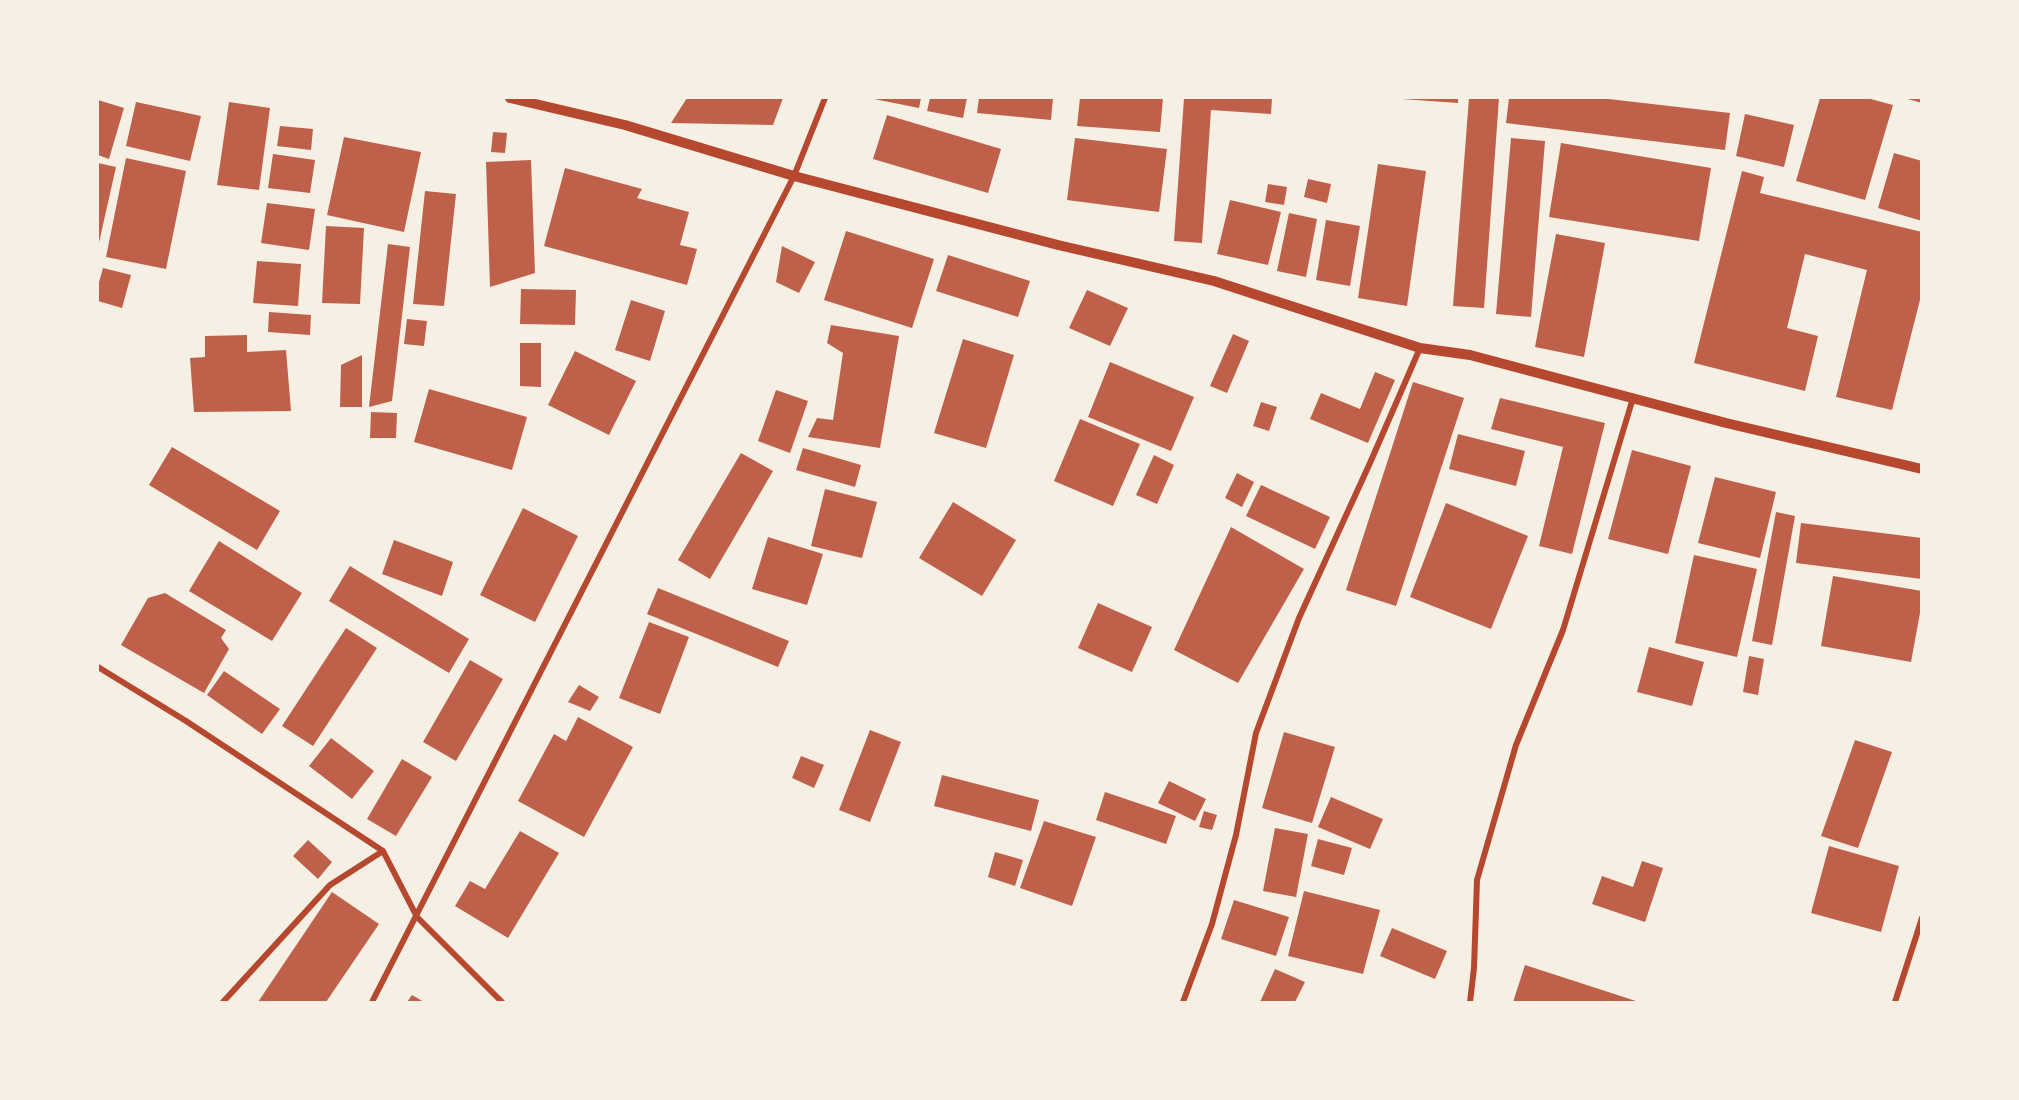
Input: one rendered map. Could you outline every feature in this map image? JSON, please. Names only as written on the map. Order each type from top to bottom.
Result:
[{"type":"street","points":[[510,98],[625,125],[794,176],[1058,245],[1214,281],[1420,348],[1470,355],[1726,423],[1922,469]]},
{"type":"street","points":[[372,1002],[794,176],[825,98]]},
{"type":"street","points":[[1183,1002],[1212,924],[1236,835],[1256,734],[1299,618],[1420,348]]},
{"type":"street","points":[[1470,1002],[1474,968],[1477,880],[1516,745],[1563,630],[1633,398]]},
{"type":"street","points":[[98,667],[382,851],[417,917],[502,1002]]},
{"type":"street","points":[[223,1002],[330,885],[382,851]]},
{"type":"street","points":[[1895,1002],[1922,918]]},
{"type":"building","points":[[687,98],[783,98],[773,125],[671,123]]},
{"type":"building","points":[[874,98],[921,98],[919,108]]},
{"type":"building","points":[[930,98],[967,98],[963,118],[927,111]]},
{"type":"building","points":[[979,98],[1053,98],[1051,120],[977,113]]},
{"type":"building","points":[[1080,98],[1163,98],[1160,132],[1077,126]]},
{"type":"building","points":[[1184,98],[1272,98],[1271,114],[1211,110],[1202,243],[1174,241]]},
{"type":"building","points":[[1458,98],[1458,103],[1402,99]]},
{"type":"building","points":[[1469,98],[1499,98],[1484,308],[1453,306]]},
{"type":"building","points":[[1509,98],[1600,98],[1730,113],[1725,150],[1506,123]]},
{"type":"building","points":[[1820,98],[1867,98],[1893,105],[1865,200],[1796,181]]},
{"type":"building","points":[[1904,98],[1922,98],[1922,103]]},
{"type":"building","points":[[98,100],[124,108],[109,159],[98,155]]},
{"type":"building","points":[[136,102],[201,116],[190,161],[126,146]]},
{"type":"building","points":[[229,102],[270,108],[259,190],[217,185]]},
{"type":"building","points":[[1745,114],[1794,125],[1784,167],[1736,156]]},
{"type":"building","points":[[887,115],[1001,149],[988,193],[873,159]]},
{"type":"building","points":[[280,126],[313,129],[311,150],[277,146]]},
{"type":"building","points":[[493,132],[507,133],[505,153],[491,152]]},
{"type":"building","points":[[344,137],[421,152],[404,232],[327,215]]},
{"type":"building","points":[[1075,138],[1167,149],[1159,212],[1067,200]]},
{"type":"building","points":[[1511,138],[1545,141],[1531,317],[1496,314]]},
{"type":"building","points":[[1561,143],[1711,168],[1699,241],[1549,217]]},
{"type":"building","points":[[1894,153],[1922,161],[1922,221],[1878,208]]},
{"type":"building","points":[[273,154],[315,160],[310,193],[268,188]]},
{"type":"building","points":[[126,158],[186,171],[166,269],[106,257]]},
{"type":"building","points":[[531,160],[535,273],[490,287],[486,162]]},
{"type":"building","points":[[98,163],[116,167],[98,247]]},
{"type":"building","points":[[1378,164],[1426,171],[1407,306],[1358,298]]},
{"type":"building","points":[[565,168],[642,189],[637,198],[689,212],[680,245],[697,249],[687,285],[544,246]]},
{"type":"building","points":[[1742,171],[1764,177],[1760,193],[1922,232],[1922,292],[1892,410],[1836,397],[1867,270],[1805,254],[1787,328],[1818,336],[1805,391],[1694,363]]},
{"type":"building","points":[[1308,179],[1331,184],[1327,203],[1304,197]]},
{"type":"building","points":[[1268,184],[1287,187],[1284,205],[1265,202]]},
{"type":"building","points":[[425,191],[456,194],[444,306],[413,304]]},
{"type":"building","points":[[1230,200],[1281,212],[1268,265],[1217,254]]},
{"type":"building","points":[[267,203],[315,209],[309,250],[261,243]]},
{"type":"building","points":[[1289,213],[1317,219],[1306,277],[1277,271]]},
{"type":"building","points":[[1326,220],[1360,226],[1350,286],[1316,280]]},
{"type":"building","points":[[326,226],[364,228],[360,304],[322,303]]},
{"type":"building","points":[[846,231],[934,259],[912,328],[824,300]]},
{"type":"building","points":[[1556,234],[1605,243],[1584,357],[1535,347]]},
{"type":"building","points":[[388,244],[410,247],[392,401],[369,407]]},
{"type":"building","points":[[782,246],[815,262],[799,293],[776,282]]},
{"type":"building","points":[[948,255],[1030,281],[1018,317],[936,291]]},
{"type":"building","points":[[257,261],[301,264],[298,306],[253,303]]},
{"type":"building","points":[[103,268],[131,275],[122,308],[98,301],[98,286]]},
{"type":"building","points":[[521,289],[576,290],[575,325],[520,324]]},
{"type":"building","points":[[1087,290],[1128,308],[1110,346],[1069,328]]},
{"type":"building","points":[[631,300],[665,311],[650,361],[615,350]]},
{"type":"building","points":[[269,312],[311,315],[310,335],[268,332]]},
{"type":"building","points":[[407,319],[427,321],[424,346],[404,344]]},
{"type":"building","points":[[831,325],[899,336],[880,448],[808,437],[817,418],[833,420],[843,353],[827,343]]},
{"type":"building","points":[[1233,334],[1249,341],[1227,393],[1210,386]]},
{"type":"building","points":[[247,335],[247,352],[286,350],[291,411],[194,412],[190,358],[205,357],[205,336]]},
{"type":"building","points":[[963,339],[1014,355],[986,448],[934,433]]},
{"type":"building","points":[[520,343],[541,343],[541,387],[520,386]]},
{"type":"building","points":[[575,351],[636,381],[609,435],[548,405]]},
{"type":"building","points":[[362,355],[362,407],[340,407],[341,365]]},
{"type":"building","points":[[1110,362],[1194,397],[1171,451],[1088,417]]},
{"type":"building","points":[[1375,372],[1395,380],[1368,443],[1310,419],[1321,393],[1360,409]]},
{"type":"building","points":[[1413,382],[1464,398],[1396,606],[1346,590]]},
{"type":"building","points":[[429,389],[527,417],[512,470],[414,442]]},
{"type":"building","points":[[776,390],[808,401],[790,453],[758,441]]},
{"type":"building","points":[[1500,398],[1605,423],[1572,554],[1539,546],[1563,447],[1491,429]]},
{"type":"building","points":[[1261,402],[1277,407],[1269,431],[1253,426]]},
{"type":"building","points":[[371,412],[397,413],[396,438],[370,438]]},
{"type":"building","points":[[1080,419],[1140,444],[1113,506],[1054,481]]},
{"type":"building","points":[[1458,434],[1525,451],[1516,486],[1449,469]]},
{"type":"building","points":[[172,447],[280,511],[257,550],[149,485]]},
{"type":"building","points":[[803,448],[861,465],[855,487],[796,470]]},
{"type":"building","points":[[1632,450],[1691,466],[1668,554],[1608,539]]},
{"type":"building","points":[[741,453],[773,471],[710,579],[678,560]]},
{"type":"building","points":[[1154,455],[1174,465],[1157,504],[1136,495]]},
{"type":"building","points":[[1237,473],[1254,482],[1242,507],[1225,498]]},
{"type":"building","points":[[1715,477],[1776,492],[1760,558],[1698,543]]},
{"type":"building","points":[[1261,485],[1330,517],[1315,549],[1246,516]]},
{"type":"building","points":[[825,489],[877,502],[862,558],[811,546]]},
{"type":"building","points":[[953,502],[1016,540],[982,596],[919,558]]},
{"type":"building","points":[[1446,503],[1528,536],[1491,629],[1410,597]]},
{"type":"building","points":[[523,508],[578,536],[535,622],[480,595]]},
{"type":"building","points":[[1776,512],[1795,516],[1772,645],[1752,641]]},
{"type":"building","points":[[1801,523],[1922,538],[1922,579],[1796,563]]},
{"type":"building","points":[[1231,527],[1304,569],[1238,683],[1174,650]]},
{"type":"building","points":[[768,537],[823,554],[807,605],[752,589]]},
{"type":"building","points":[[394,540],[453,562],[442,596],[382,574]]},
{"type":"building","points":[[219,541],[302,593],[272,641],[189,591]]},
{"type":"building","points":[[1694,555],[1757,569],[1737,657],[1675,643]]},
{"type":"building","points":[[350,566],[469,639],[449,673],[329,601]]},
{"type":"building","points":[[1833,576],[1922,591],[1911,662],[1821,646]]},
{"type":"building","points":[[658,588],[789,641],[778,667],[647,614]]},
{"type":"building","points":[[165,593],[226,630],[221,638],[229,649],[204,693],[121,645],[148,598]]},
{"type":"building","points":[[1098,603],[1152,627],[1132,672],[1078,648]]},
{"type":"building","points":[[649,622],[689,637],[660,714],[619,698]]},
{"type":"building","points":[[346,628],[377,648],[313,746],[282,726]]},
{"type":"building","points":[[1649,647],[1704,662],[1692,706],[1637,692]]},
{"type":"building","points":[[1749,656],[1764,659],[1758,695],[1743,692]]},
{"type":"building","points":[[470,660],[503,679],[456,761],[423,742]]},
{"type":"building","points":[[224,671],[280,709],[262,734],[207,695]]},
{"type":"building","points":[[579,685],[599,697],[590,711],[568,702]]},
{"type":"building","points":[[578,717],[633,747],[584,837],[518,801],[554,734],[566,741]]},
{"type":"building","points":[[870,730],[901,742],[870,822],[839,810]]},
{"type":"building","points":[[1284,732],[1335,747],[1312,823],[1262,808]]},
{"type":"building","points":[[331,738],[374,771],[352,799],[309,766]]},
{"type":"building","points":[[1855,740],[1892,752],[1858,848],[1821,836]]},
{"type":"building","points":[[801,756],[824,765],[814,788],[792,778]]},
{"type":"building","points":[[402,759],[432,777],[396,836],[367,819]]},
{"type":"building","points":[[942,775],[1039,800],[1031,831],[934,806]]},
{"type":"building","points":[[1169,781],[1206,799],[1195,821],[1158,803]]},
{"type":"building","points":[[1105,792],[1176,816],[1166,844],[1096,820]]},
{"type":"building","points":[[1331,797],[1383,819],[1370,849],[1318,827]]},
{"type":"building","points":[[1204,811],[1217,815],[1212,830],[1199,827]]},
{"type":"building","points":[[1044,821],[1096,837],[1072,906],[1020,888]]},
{"type":"building","points":[[1275,828],[1308,834],[1296,897],[1263,891]]},
{"type":"building","points":[[520,831],[559,853],[508,938],[455,906],[470,881],[485,889]]},
{"type":"building","points":[[1318,839],[1352,848],[1344,875],[1311,866]]},
{"type":"building","points":[[308,840],[332,862],[318,879],[293,856]]},
{"type":"building","points":[[1829,846],[1899,866],[1881,932],[1811,913]]},
{"type":"building","points":[[995,852],[1023,860],[1015,886],[988,877]]},
{"type":"building","points":[[1642,861],[1663,868],[1645,922],[1592,904],[1602,876],[1633,887]]},
{"type":"building","points":[[1304,891],[1380,910],[1363,974],[1288,956]]},
{"type":"building","points":[[332,892],[379,924],[326,1002],[258,1002]]},
{"type":"building","points":[[1234,900],[1289,917],[1276,956],[1221,939]]},
{"type":"building","points":[[1392,928],[1447,951],[1435,979],[1380,956]]},
{"type":"building","points":[[1525,965],[1639,1002],[1513,1002]]},
{"type":"building","points":[[1275,969],[1305,982],[1295,1002],[1260,1002]]},
{"type":"building","points":[[412,995],[424,1002],[407,1002]]}]
